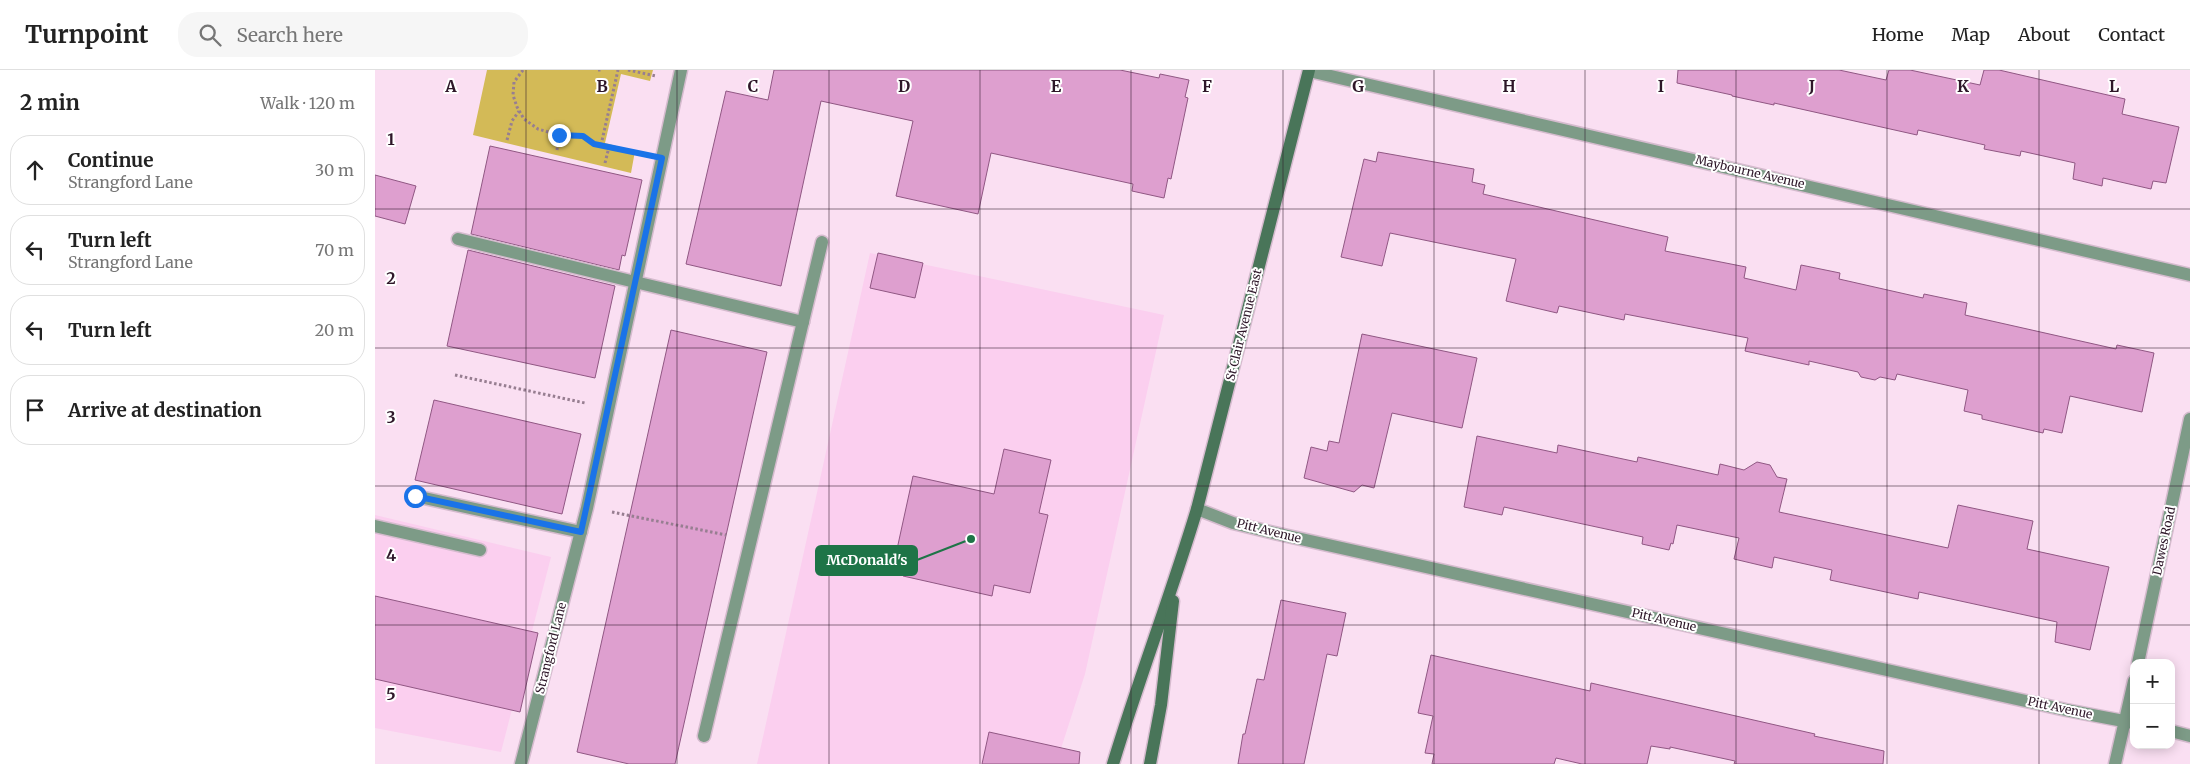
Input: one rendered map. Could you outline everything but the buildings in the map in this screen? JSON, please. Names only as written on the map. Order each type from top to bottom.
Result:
[{"type":"main road","name":"St Clair Avenue East","points":[[1113,764],[1133,698],[1176,579],[1197,509],[1309,70]]},
{"type":"main road","name":"St Clair Avenue East","points":[[1150,764],[1161,705],[1176,579]]},
{"type":"street","name":"Strangford Lane","points":[[521,764],[587,508],[681,70]]},
{"type":"street","name":"Maybourne Avenue","points":[[1309,70],[2190,275]]},
{"type":"street","points":[[458,239],[803,322]]},
{"type":"street","points":[[704,736],[822,242]]},
{"type":"street","name":"Dawes Road","points":[[2139,659],[2190,419]]},
{"type":"street","points":[[415,496],[581,532]]},
{"type":"street","name":"Pitt Avenue","points":[[1197,509],[1233,523],[1270,532],[2129,722]]},
{"type":"street","points":[[375,526],[479,550]]},
{"type":"street","points":[[2115,764],[2129,722],[2131,704]]},
{"type":"street","points":[[2175,733],[2190,736]]},
{"type":"path","points":[[523,70],[514,82],[513,96],[524,119],[538,129],[559,135],[583,136],[594,144],[601,146],[662,158]]},
{"type":"path","points":[[601,146],[618,70]]},
{"type":"path","points":[[507,140],[512,121],[519,111]]},
{"type":"path","points":[[557,150],[559,135]]},
{"type":"path","points":[[605,162],[609,148]]},
{"type":"path","points":[[455,375],[608,408]]},
{"type":"path","points":[[587,508],[751,540]]},
{"type":"shaded area","points":[[487,70],[653,70],[650,81],[621,74],[605,143],[635,151],[631,173],[473,135]]},
{"type":"shaded area","points":[[870,253],[1164,315],[1085,674],[1056,764],[757,764]]},
{"type":"shaded area","points":[[375,515],[551,557],[501,752],[375,728]]},
{"type":"place","name":"McDonald's","points":[[971,539]]},
{"type":"route","points":[[415,496],[581,532],[662,158],[594,144],[583,136],[559,135]]}]
